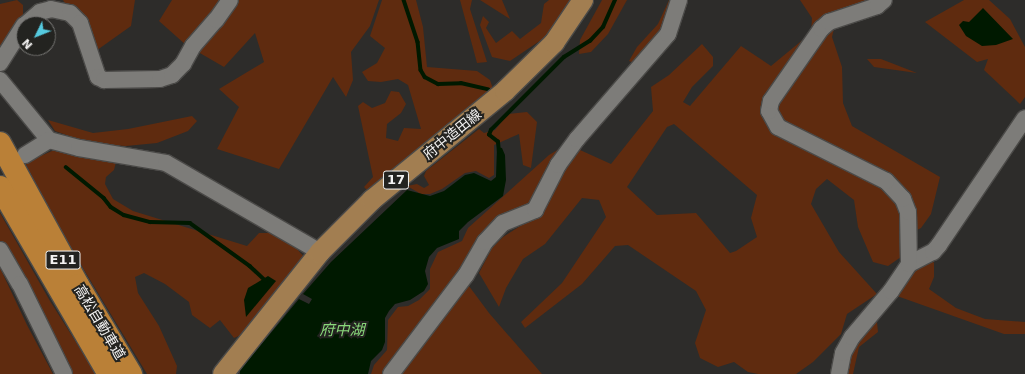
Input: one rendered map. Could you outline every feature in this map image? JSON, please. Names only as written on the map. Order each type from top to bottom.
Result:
[{"type":"highway","name":"高松自動車道","points":[[0,143],[78,285],[131,374]]},
{"type":"highway","name":"高松自動車道","points":[[0,187],[109,374]]},
{"type":"main road","name":"府中造田線","points":[[223,374],[320,252],[372,200],[505,91],[554,43],[583,0]]},
{"type":"street","points":[[35,16],[40,12],[51,9],[70,13],[80,23],[98,77],[104,80],[160,78],[172,75],[183,64],[193,46],[216,20],[230,0]]},
{"type":"street","points":[[391,374],[466,275],[485,242],[503,223],[535,210],[558,165],[577,139],[668,34],[679,0]]},
{"type":"street","points":[[884,0],[877,6],[829,22],[821,29],[771,101],[769,111],[778,127],[874,174],[896,189],[908,212],[908,264]]},
{"type":"street","points":[[0,63],[16,39]]},
{"type":"street","points":[[0,80],[50,140],[72,147],[166,163],[320,252]]},
{"type":"street","points":[[839,374],[843,353],[852,336],[891,291],[908,264],[933,252],[939,245],[1025,118]]},
{"type":"street","points":[[25,155],[50,140]]},
{"type":"street","points":[[0,250],[20,284],[64,374]]},
{"type":"shaded area","points":[[17,0],[23,5],[23,16],[16,16],[16,31],[0,57],[0,4]]},
{"type":"shaded area","points":[[63,0],[135,0],[131,26],[93,53]]},
{"type":"shaded area","points":[[172,0],[379,0],[370,26],[351,52],[353,80],[346,97],[333,77],[279,169],[217,149],[239,107],[219,89],[264,62],[255,33],[224,67],[186,45],[159,21]]},
{"type":"shaded area","points":[[382,0],[416,0],[423,27],[427,67],[477,71],[490,80],[493,89],[376,187],[367,190],[364,187],[373,177],[358,106],[363,102],[372,108],[385,103],[391,91],[399,92],[406,104],[401,113],[387,124],[386,138],[398,141],[404,128],[421,129],[408,85],[398,79],[381,82],[368,81],[362,72],[377,63],[385,48],[370,36]]},
{"type":"shaded area","points":[[460,0],[472,0],[470,9],[487,62],[477,63]]},
{"type":"shaded area","points":[[480,0],[502,0],[510,19]]},
{"type":"shaded area","points":[[549,0],[575,0],[550,34],[510,61],[492,57],[480,25],[483,16],[489,22],[486,28],[496,43],[512,31],[520,39],[541,23],[544,4]]},
{"type":"shaded area","points":[[602,0],[627,0],[608,34],[591,52],[579,54],[580,40]]},
{"type":"shaded area","points":[[669,0],[673,0],[661,32],[634,63],[629,61],[637,47],[658,24]]},
{"type":"shaded area","points":[[800,0],[877,0],[837,16],[832,37],[842,67],[843,103],[852,126],[940,177],[931,214],[921,228],[901,238],[901,257],[888,266],[873,262],[858,227],[854,200],[827,179],[816,189],[811,204],[839,252],[877,294],[847,314],[841,334],[813,362],[796,374],[758,374],[748,372],[734,362],[718,367],[700,358],[695,343],[706,310],[696,291],[628,245],[615,246],[582,284],[525,328],[521,322],[562,283],[606,217],[599,200],[582,198],[545,244],[523,259],[506,288],[499,307],[479,273],[492,248],[503,237],[544,211],[558,177],[580,150],[611,164],[653,111],[651,87],[669,75],[702,44],[713,57],[713,66],[692,87],[683,102],[690,106],[741,46],[771,66],[811,33],[812,18]],"holes":[[[674,124],[757,195],[751,218],[757,237],[736,251],[730,253],[696,213],[657,215],[627,187],[667,127]]]},
{"type":"shaded area","points":[[964,0],[989,0],[1010,19],[1025,47],[1025,97],[1020,104],[984,70],[988,59],[977,62],[925,22]]},
{"type":"shaded area","points":[[867,59],[881,59],[917,73],[874,67]]},
{"type":"shaded area","points":[[527,112],[537,122],[531,168],[523,165],[519,134],[494,145],[494,175],[489,178],[476,171],[465,173],[442,189],[430,194],[421,194],[407,186],[417,184],[424,188],[429,185],[424,176],[426,171],[479,129],[484,133],[495,130],[508,114]]},
{"type":"shaded area","points":[[192,116],[197,121],[188,131],[157,143],[126,146],[92,144],[55,131],[48,120],[93,133],[128,129]]},
{"type":"shaded area","points":[[564,146],[530,208],[459,276],[386,374],[371,374],[374,365],[387,350],[388,320],[398,307],[408,306],[419,300],[430,289],[430,269],[438,252],[462,241],[468,228],[549,155]]},
{"type":"shaded area","points":[[54,150],[116,162],[114,170],[106,177],[105,184],[113,199],[133,211],[247,246],[259,233],[276,233],[297,249],[305,258],[250,331],[234,338],[220,320],[210,328],[192,315],[189,302],[165,284],[144,273],[135,277],[138,293],[159,326],[177,366],[176,374],[147,374],[66,240],[25,163]]},
{"type":"shaded area","points":[[0,213],[50,301],[96,374],[69,374],[0,242]]},
{"type":"shaded area","points":[[931,259],[934,263],[934,277],[929,289],[956,308],[985,319],[1025,322],[1025,334],[1004,334],[897,296],[910,271]]},
{"type":"shaded area","points":[[0,268],[27,325],[53,374],[0,374]]},
{"type":"shaded area","points":[[466,282],[489,313],[542,374],[397,374]]},
{"type":"shaded area","points":[[877,322],[878,332],[859,347],[853,374],[845,374],[851,349],[869,324]]},
{"type":"water","points":[[983,8],[1013,39],[996,45],[982,46],[966,36],[959,25],[963,21],[969,22]]},
{"type":"water","name":"府中湖","points":[[497,147],[502,148],[505,155],[506,180],[503,196],[468,222],[459,231],[459,239],[437,248],[429,257],[425,271],[428,284],[424,291],[410,300],[395,304],[389,311],[385,318],[385,342],[382,350],[371,361],[368,374],[240,374],[240,370],[299,299],[309,304],[312,299],[303,294],[331,262],[407,190],[430,196],[444,191],[465,175],[474,173],[491,181],[496,177]]},
{"type":"water","points":[[268,276],[276,281],[246,317],[244,300],[248,288]]},
{"type":"waterway","points":[[404,0],[418,42],[421,70],[425,77],[438,84],[461,83],[488,89]]},
{"type":"waterway","points":[[499,152],[498,142],[489,135],[491,130],[564,57],[590,41],[603,27],[615,0]]},
{"type":"waterway","points":[[66,167],[104,198],[111,207],[124,215],[150,222],[190,223],[250,266],[265,280]]}]
